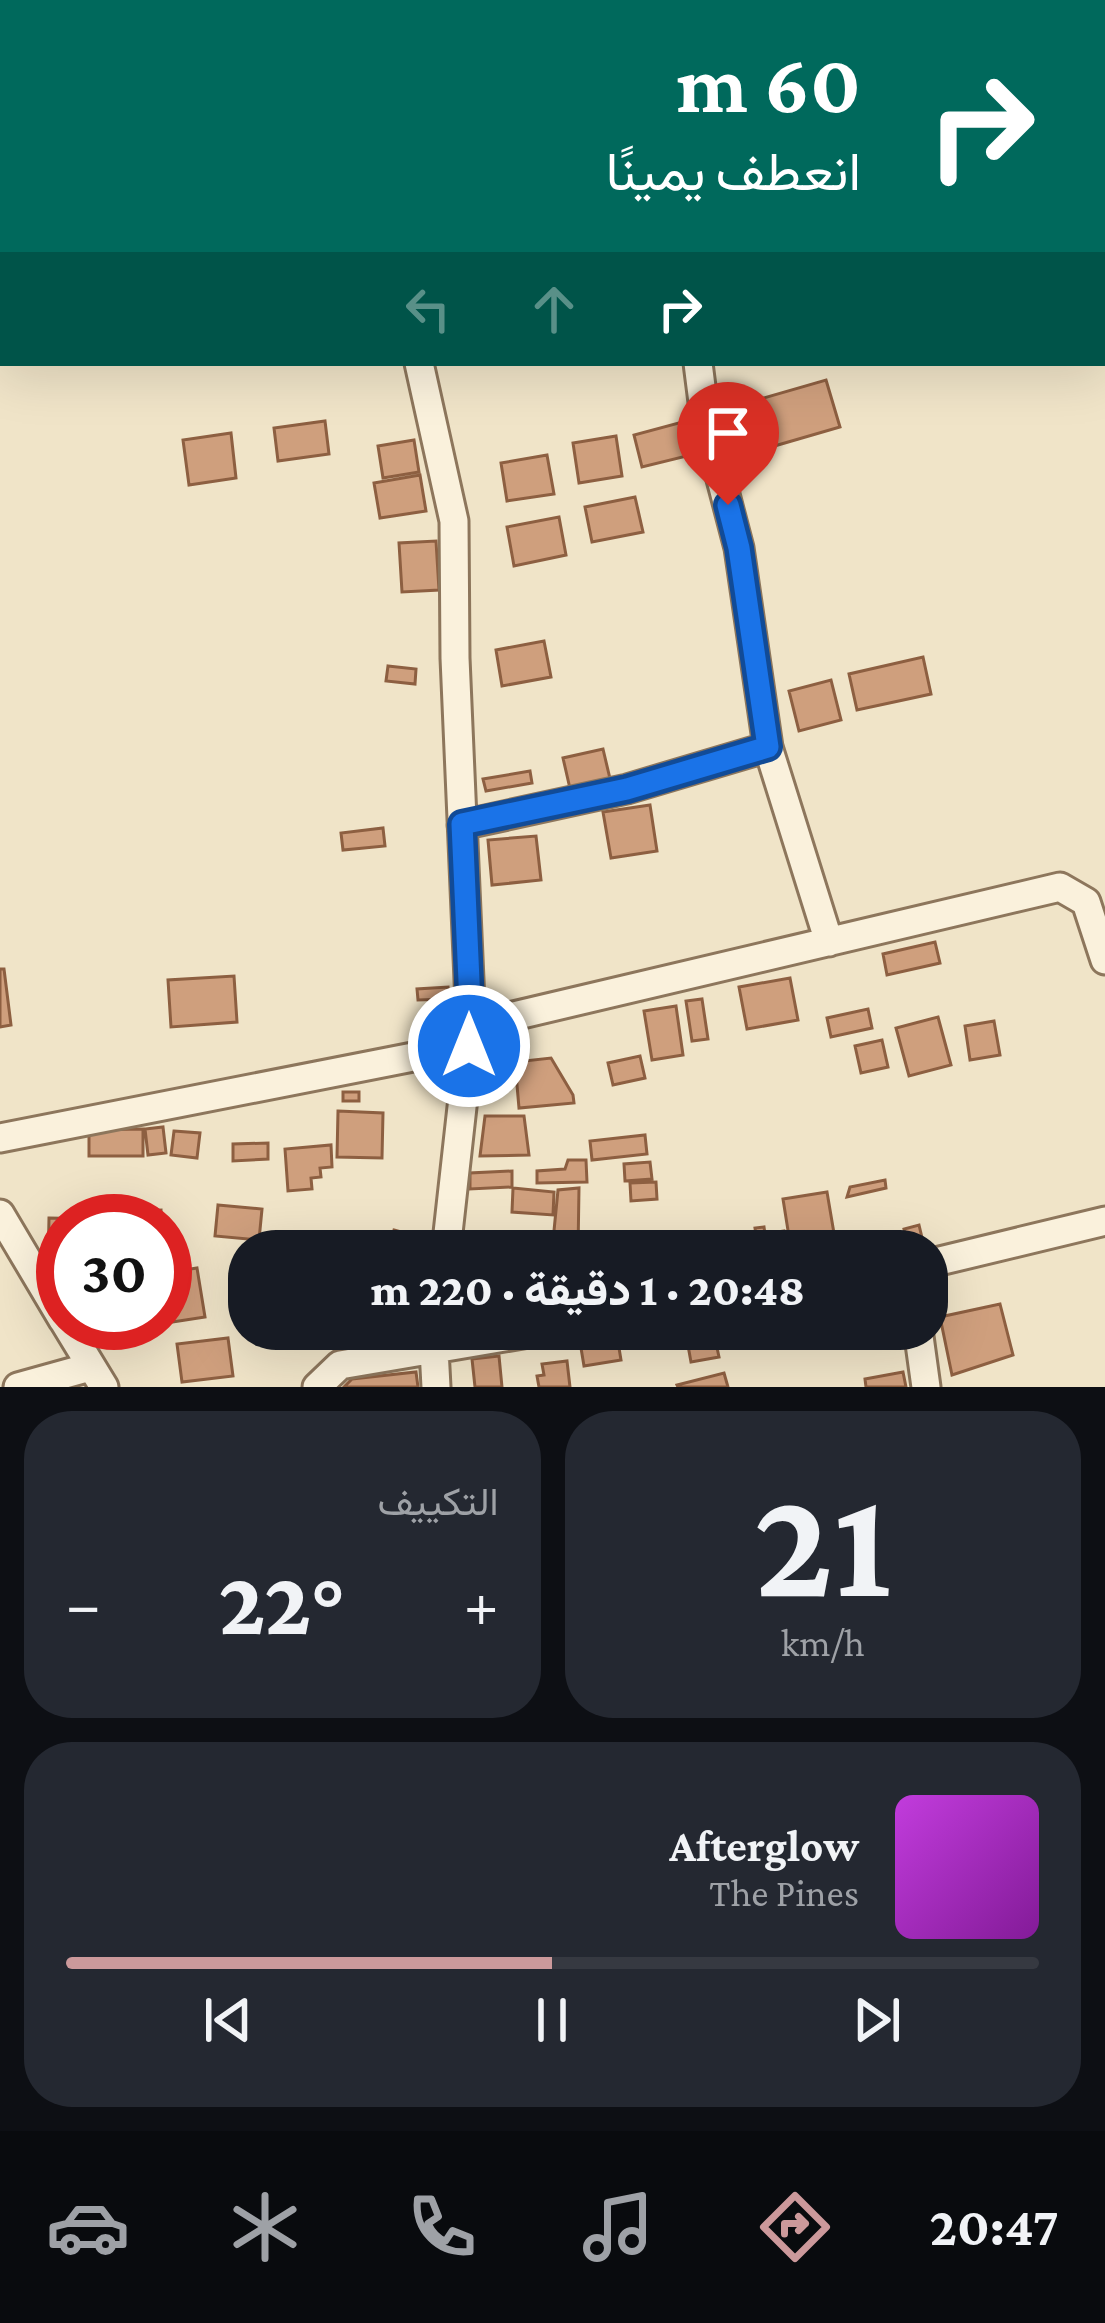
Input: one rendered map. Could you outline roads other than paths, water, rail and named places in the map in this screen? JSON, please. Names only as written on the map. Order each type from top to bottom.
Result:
[{"type":"street","points":[[420,366],[454,521],[470,1036],[448,1230]]},
{"type":"street","points":[[698,366],[705,418],[739,548],[768,747],[829,942]]},
{"type":"street","points":[[462,824],[627,789],[768,747]]},
{"type":"street","points":[[0,1138],[470,1036],[1060,887],[1086,902],[1105,960]]},
{"type":"street","points":[[0,1214],[36,1275]]},
{"type":"street","points":[[948,1259],[1105,1221]]},
{"type":"street","points":[[18,1387],[97,1377],[81,1350]]},
{"type":"street","points":[[317,1387],[340,1365],[395,1350]]},
{"type":"street","points":[[435,1350],[436,1387]]},
{"type":"street","points":[[921,1350],[926,1387]]}]
